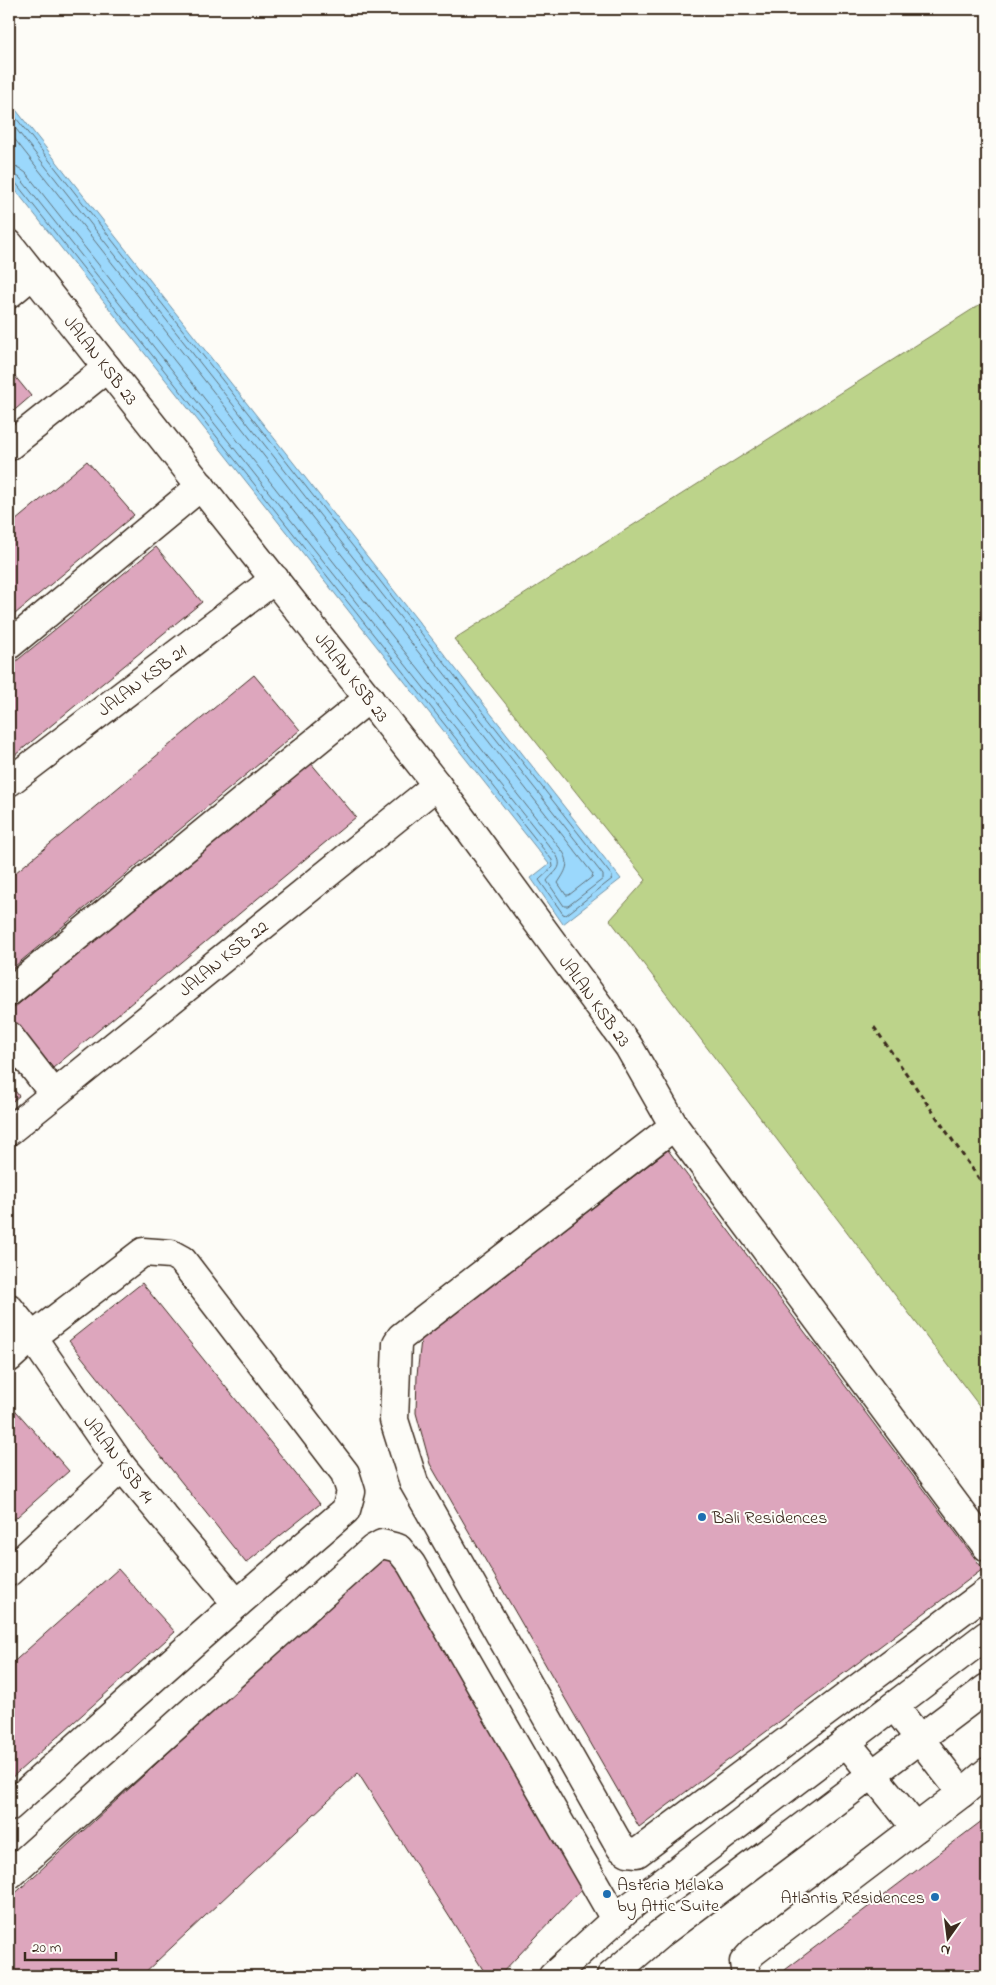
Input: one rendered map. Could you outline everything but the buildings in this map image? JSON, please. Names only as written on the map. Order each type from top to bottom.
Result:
[{"type":"street","name":"JALAN KSB 23","points":[[9,244],[437,785],[629,1047],[674,1126],[987,1547]]},
{"type":"street","points":[[9,294],[33,274]]},
{"type":"street","points":[[9,446],[107,368]]},
{"type":"street","points":[[9,646],[201,486]]},
{"type":"street","name":"JALAN KSB 21","points":[[9,782],[274,579]]},
{"type":"street","points":[[9,992],[369,698]]},
{"type":"street","name":"JALAN KSB 22","points":[[9,1131],[437,785]]},
{"type":"street","points":[[9,1036],[54,1094]]},
{"type":"street","points":[[674,1126],[401,1337],[398,1343],[394,1420],[414,1483],[621,1848],[628,1852],[637,1853],[987,1592]]},
{"type":"street","points":[[9,1358],[32,1337],[143,1252],[171,1254],[182,1260],[345,1474],[351,1492],[346,1510],[237,1604],[9,1807]]},
{"type":"street","name":"JALAN KSB 14","points":[[9,1308],[32,1337],[122,1467],[237,1604]]},
{"type":"street","points":[[9,1572],[122,1467]]},
{"type":"street","points":[[9,1875],[365,1555],[382,1544],[398,1548],[412,1564],[615,1919]]},
{"type":"street","points":[[553,1976],[615,1919],[987,1635]]},
{"type":"street","points":[[611,1976],[660,1934],[987,1688]]},
{"type":"street","points":[[894,1706],[962,1793]]},
{"type":"street","points":[[846,1742],[916,1828]]},
{"type":"street","points":[[746,1976],[744,1962],[753,1952],[987,1772]]},
{"type":"street","points":[[735,1780],[757,1811]]},
{"type":"path","points":[[874,1027],[987,1190]]},
{"type":"green space","points":[[987,300],[987,1416],[610,920],[646,880],[454,639]]},
{"type":"water","points":[[9,101],[621,879],[563,924],[531,878],[549,864],[9,182]]},
{"type":"place","name":"Bali Residences","points":[[702,1517]]},
{"type":"place","name":"Asteria Melaka by Attic Suite","points":[[607,1894]]},
{"type":"place","name":"Atlantis Residences","points":[[935,1897]]}]
